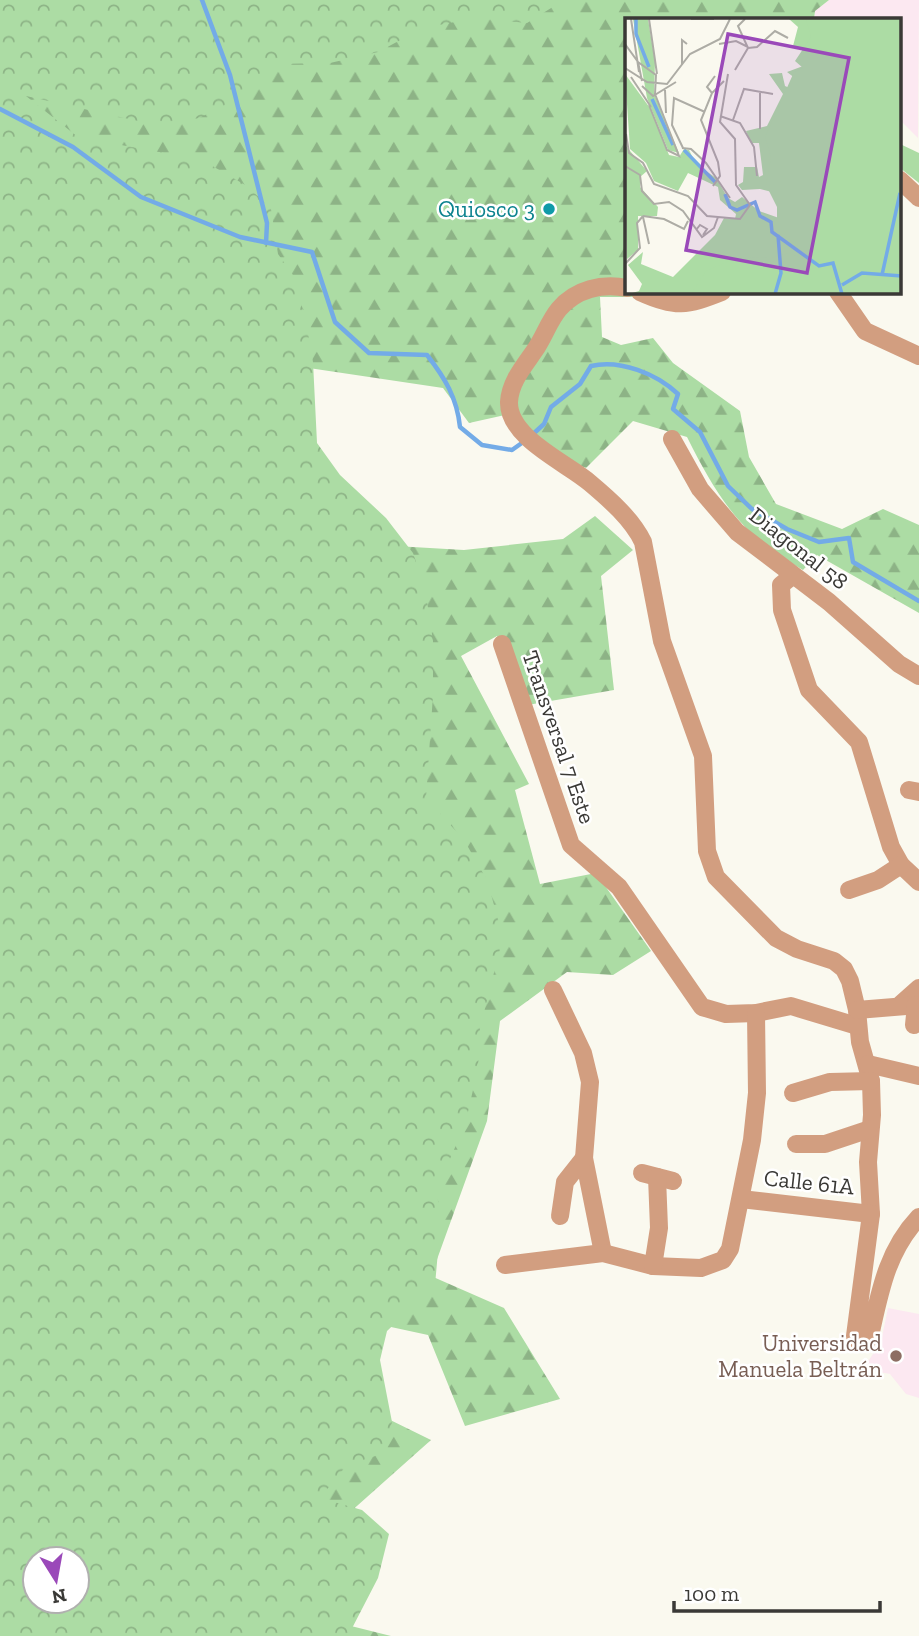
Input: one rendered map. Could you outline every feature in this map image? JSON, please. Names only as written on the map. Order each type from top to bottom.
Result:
[{"type":"street","points":[[902,182],[919,188]]},
{"type":"street","points":[[902,183],[919,198]]},
{"type":"street","points":[[625,288],[600,287],[581,291],[565,301],[552,317],[511,389],[509,405],[519,426],[535,444],[588,481],[637,528],[643,542],[662,641],[703,756],[707,851],[716,877],[776,938],[797,949],[834,961],[844,969],[870,1072],[868,1162],[872,1214],[855,1336],[862,1343],[870,1336],[886,1268],[907,1229],[919,1217]]},
{"type":"street","points":[[644,294],[666,304],[679,305],[715,294]]},
{"type":"street","points":[[839,294],[865,331],[919,356]]},
{"type":"street","name":"Diagonal 58","points":[[671,439],[684,465],[718,513],[919,677]]},
{"type":"street","points":[[792,576],[781,585],[782,610],[809,690],[859,742],[891,847],[901,865],[919,883]]},
{"type":"street","name":"Transversal 7 Este","points":[[502,644],[571,845],[619,887],[702,1007],[726,1014],[756,1013]]},
{"type":"street","points":[[849,890],[878,880],[901,865]]},
{"type":"street","points":[[553,990],[583,1053],[590,1082],[584,1158],[603,1253]]},
{"type":"street","points":[[505,1265],[603,1253],[653,1266],[701,1268],[723,1260],[730,1249],[752,1140],[757,1093],[756,1013],[791,1006],[857,1018],[914,1000],[914,1025]]},
{"type":"street","points":[[793,1093],[870,1072],[919,1076]]},
{"type":"street","points":[[796,1144],[825,1144],[870,1129]]},
{"type":"street","points":[[560,1216],[565,1182],[584,1158]]},
{"type":"street","points":[[653,1266],[659,1228],[657,1177]]},
{"type":"street","name":"Calle 61A","points":[[741,1199],[872,1214]]},
{"type":"shaded area","points":[[829,0],[919,0],[918,138],[902,122],[902,18],[814,18],[815,11]]},
{"type":"shaded area","name":"Universidad Manuela Beltrán","points":[[888,1308],[919,1314],[919,1398],[906,1394],[890,1374],[863,1369],[881,1342]]},
{"type":"green space","points":[[0,0],[829,0],[815,11],[814,18],[625,18],[625,294],[680,294],[675,297],[600,297],[602,337],[621,345],[653,338],[673,363],[740,411],[749,457],[776,504],[842,529],[883,509],[919,525],[919,613],[817,555],[803,570],[763,544],[733,514],[709,478],[687,437],[633,421],[586,468],[531,446],[505,415],[469,423],[443,388],[282,364],[154,532],[464,550],[563,539],[595,516],[633,550],[601,576],[614,690],[516,707],[497,636],[461,656],[529,784],[515,790],[540,884],[596,873],[651,951],[613,975],[567,972],[500,1021],[487,1121],[431,1276],[504,1308],[560,1399],[465,1426],[428,1335],[354,1319],[319,1385],[431,1440],[330,1530],[199,1588],[391,1636],[0,1636]]},
{"type":"green space","points":[[0,0],[564,0],[527,23],[476,18],[423,28],[378,52],[330,63],[276,64],[240,98],[199,118],[160,126],[26,96],[78,137],[202,160],[247,186],[271,209],[278,254],[295,278],[307,328],[313,362],[317,443],[340,475],[386,518],[413,553],[425,588],[433,641],[433,695],[426,798],[464,840],[487,880],[503,937],[480,1028],[478,1068],[465,1125],[437,1188],[440,1229],[435,1285],[387,1331],[380,1360],[392,1422],[384,1453],[346,1466],[320,1498],[362,1510],[389,1534],[378,1578],[348,1636],[0,1636]]},
{"type":"green space","points":[[902,145],[919,153],[919,183],[902,170]]},
{"type":"waterway","points":[[202,0],[230,75],[267,223],[266,243]]},
{"type":"waterway","points":[[0,109],[73,147],[141,197],[240,237],[312,252],[335,322],[369,353],[427,355],[449,389],[460,427],[482,445],[512,450],[526,440]]},
{"type":"waterway","points":[[532,435],[544,424],[551,407],[580,384],[591,366],[614,365],[638,370],[660,380],[678,394],[673,409],[700,432],[728,486],[752,509],[787,529],[819,542],[849,538],[853,562],[919,601]]},
{"type":"place","name":"Quiosco 3","points":[[549,209]]},
{"type":"place","name":"Universidad Manuela Beltrán","points":[[896,1356]]}]
